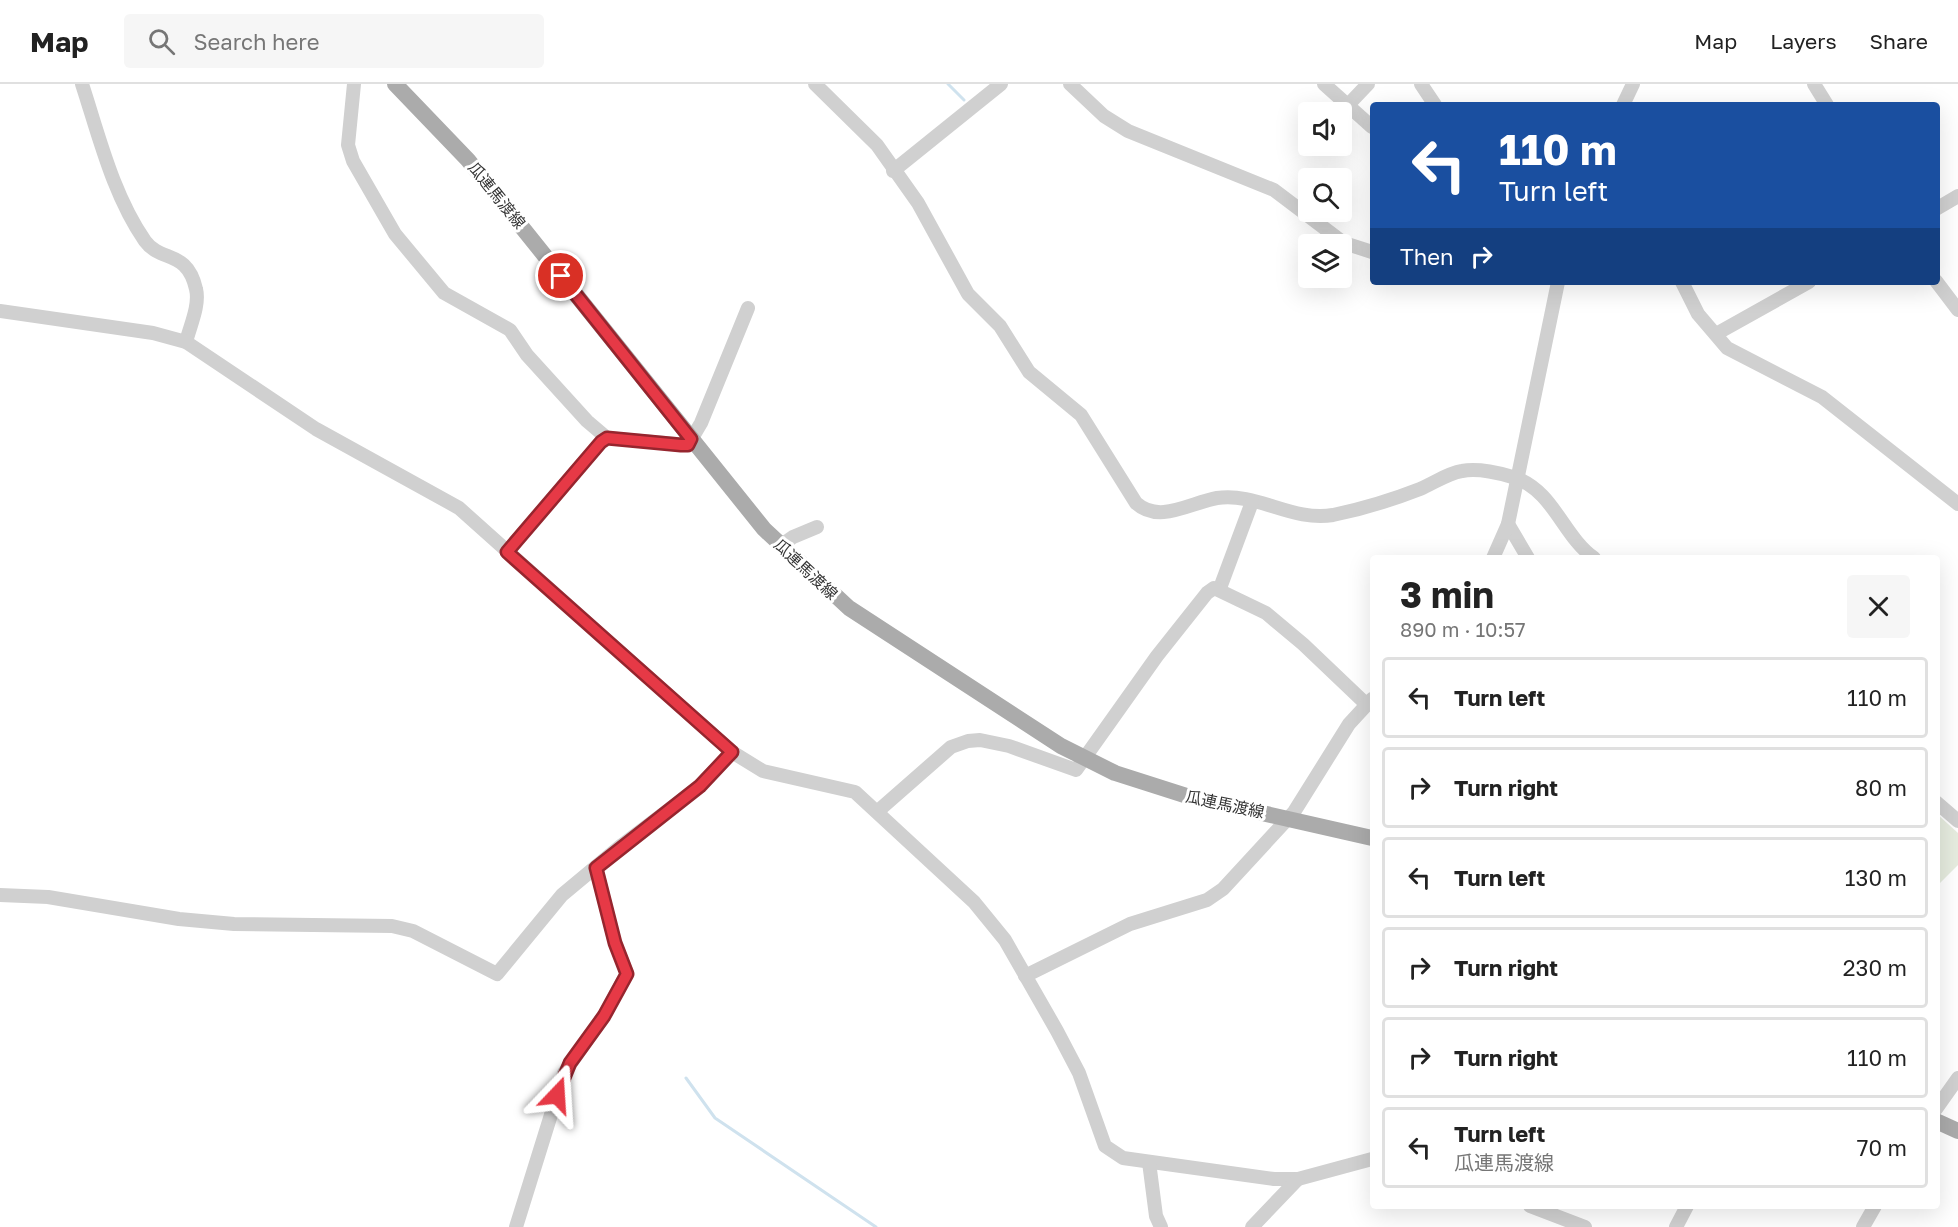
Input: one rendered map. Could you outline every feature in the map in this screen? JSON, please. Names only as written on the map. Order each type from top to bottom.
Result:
[{"type":"main road","name":"瓜連馬渡線","points":[[395,84],[468,160],[691,439],[780,546],[849,608],[1029,726],[1115,773],[1155,788],[1370,838]]},
{"type":"main road","points":[[1940,1123],[1958,1131]]},
{"type":"street","points":[[82,84],[113,179],[146,243],[157,251],[176,258],[184,264],[192,277],[197,300],[186,342]]},
{"type":"street","points":[[354,84],[348,145],[352,161],[395,234],[444,292],[510,330],[527,355],[587,421],[607,438],[688,445],[701,423],[748,308]]},
{"type":"street","points":[[814,84],[864,131],[918,203],[968,294],[1000,326],[1029,372],[1081,415],[1136,503],[1144,510],[1157,514],[1218,498],[1237,498],[1295,515],[1331,515],[1386,501],[1460,471],[1473,470],[1517,478],[1544,496],[1583,550],[1590,555]]},
{"type":"street","points":[[893,171],[1000,84]]},
{"type":"street","points":[[1070,84],[1104,116],[1128,131],[1274,190],[1344,243],[1370,251]]},
{"type":"street","points":[[1324,84],[1345,102]]},
{"type":"street","points":[[1351,102],[1368,84]]},
{"type":"street","points":[[1421,84],[1433,102]]},
{"type":"street","points":[[1624,102],[1633,84]]},
{"type":"street","points":[[1814,84],[1825,102]]},
{"type":"street","points":[[1352,109],[1370,125]]},
{"type":"street","points":[[1940,206],[1958,196]]},
{"type":"street","points":[[1493,555],[1508,524],[1557,285]]},
{"type":"street","points":[[1684,285],[1698,314],[1735,352],[1822,397],[1958,504]]},
{"type":"street","points":[[1716,334],[1804,285]]},
{"type":"street","points":[[1939,285],[1958,310]]},
{"type":"street","points":[[0,311],[153,333],[186,342],[316,429],[459,508],[732,752],[774,775],[855,792],[974,902],[1005,939],[1079,1073],[1105,1146],[1123,1158],[1274,1179],[1298,1179],[1370,1161]]},
{"type":"street","points":[[507,552],[601,442],[607,438]]},
{"type":"street","points":[[1220,588],[1252,502]]},
{"type":"street","points":[[1508,524],[1526,555]]},
{"type":"street","points":[[780,546],[793,537],[817,527]]},
{"type":"street","points":[[878,812],[951,747],[968,741],[980,740],[1009,746],[1076,770],[1157,656],[1207,593],[1214,588],[1220,588],[1266,613],[1369,702],[1349,724],[1303,801],[1223,889],[1207,900],[1130,924],[1025,976]]},
{"type":"street","points":[[0,896],[48,897],[179,919],[234,924],[392,926],[413,931],[497,974],[562,895],[700,786],[732,752]]},
{"type":"street","points":[[1940,805],[1958,820]]},
{"type":"street","points":[[516,1227],[564,1073],[604,1016],[627,974],[615,943],[596,868]]},
{"type":"street","points":[[1940,1103],[1958,1078]]},
{"type":"street","points":[[1149,1162],[1156,1216],[1161,1227]]},
{"type":"street","points":[[1257,1225],[1298,1179]]},
{"type":"street","points":[[1538,1209],[1585,1227]]},
{"type":"street","points":[[1676,1227],[1685,1209]]},
{"type":"street","points":[[1863,1227],[1873,1209]]},
{"type":"shaded area","points":[[1940,817],[1958,833],[1958,865],[1940,883]]},
{"type":"waterway","points":[[948,84],[964,100]]},
{"type":"waterway","points":[[686,1078],[715,1118],[876,1227]]},
{"type":"route","points":[[557,1095],[564,1073],[604,1016],[627,974],[615,943],[596,868],[622,845],[700,786],[732,752],[507,552],[601,442],[607,438],[681,445],[688,445],[691,439],[561,276]]}]
